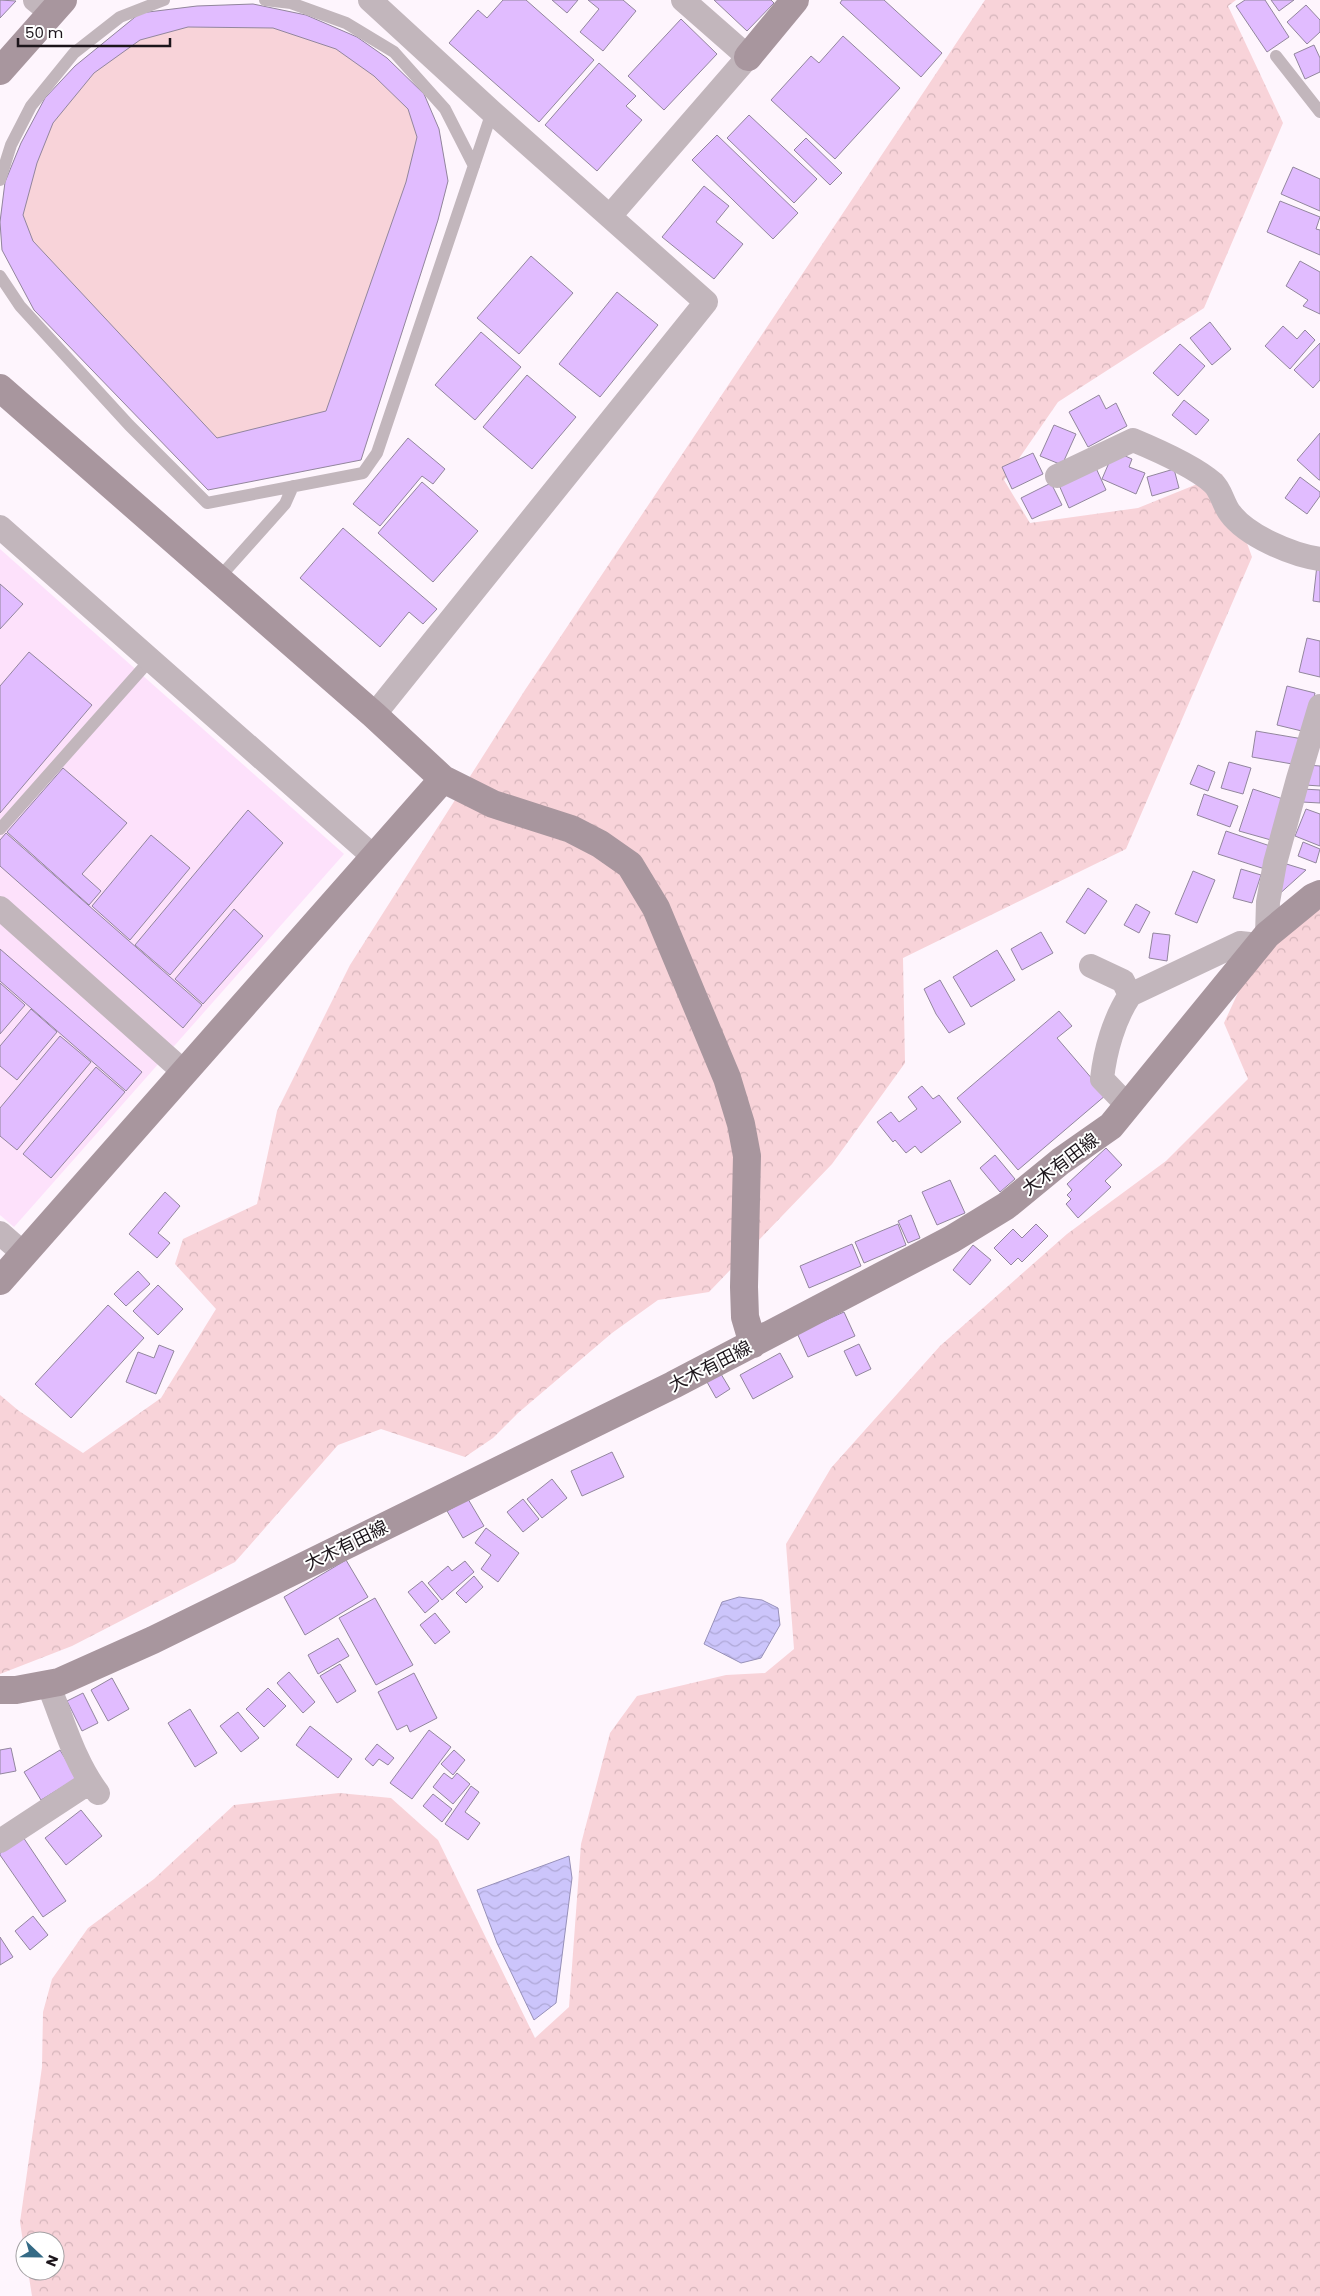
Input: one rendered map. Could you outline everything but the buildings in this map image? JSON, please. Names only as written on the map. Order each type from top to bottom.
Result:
[{"type":"street","points":[[370,0],[492,112],[706,302],[374,715]]},
{"type":"street","points":[[684,0],[748,57]]},
{"type":"street","points":[[610,216],[795,0]]},
{"type":"street","points":[[0,71],[50,4]]},
{"type":"street","points":[[0,388],[374,715],[443,779],[493,804],[571,829],[600,844],[630,865],[656,908],[727,1078],[741,1124],[746,1156],[745,1317],[753,1344]]},
{"type":"street","points":[[1057,476],[1133,440],[1162,452],[1215,484],[1228,511],[1249,529],[1278,546],[1320,559]]},
{"type":"street","points":[[2,534],[150,660],[374,858]]},
{"type":"street","points":[[1128,1106],[1102,1079],[1104,1058],[1123,1005],[1130,995],[1240,943],[1263,940],[1275,863],[1320,706]]},
{"type":"street","points":[[0,1281],[443,779]]},
{"type":"street","name":"大木有田線","points":[[0,1690],[16,1690],[59,1682],[153,1640],[674,1385],[952,1239],[1006,1206],[1061,1161],[1111,1126],[1263,940],[1318,890]]},
{"type":"street","points":[[0,908],[184,1072]]},
{"type":"street","points":[[1090,966],[1123,980],[1130,995]]},
{"type":"street","points":[[0,1233],[24,1254]]},
{"type":"street","points":[[0,1841],[94,1788],[77,1756],[48,1684]]},
{"type":"lane","points":[[0,180],[11,145],[31,106],[74,52],[120,17],[164,0]]},
{"type":"lane","points":[[265,0],[291,3],[346,23],[394,52],[446,109],[474,166]]},
{"type":"lane","points":[[1276,56],[1320,112]]},
{"type":"lane","points":[[0,276],[26,313],[130,425],[207,503],[363,473],[377,453],[492,112]]},
{"type":"lane","points":[[218,578],[285,504],[293,486]]},
{"type":"lane","points":[[0,829],[150,660]]},
{"type":"shaded area","points":[[0,549],[344,854],[14,1227],[0,1215]]},
{"type":"green space","points":[[985,0],[1236,0],[1228,6],[1283,123],[1204,308],[1058,402],[1004,480],[1030,523],[1138,508],[1222,474],[1252,557],[1126,849],[903,958],[905,1063],[832,1164],[709,1292],[658,1300],[612,1333],[518,1413],[493,1438],[465,1457],[381,1429],[338,1445],[235,1562],[72,1646],[0,1674],[0,1395],[19,1411],[83,1453],[161,1398],[216,1309],[175,1264],[183,1239],[257,1204],[277,1111],[350,965],[525,690]]},
{"type":"green space","points":[[253,4],[306,15],[357,37],[387,58],[424,94],[439,129],[448,181],[438,220],[361,460],[208,490],[34,310],[2,250],[0,222],[5,182],[21,143],[45,98],[75,66],[140,13],[197,6]]},
{"type":"green space","points":[[1320,908],[1320,2296],[32,2296],[30,2281],[65,2281],[65,2231],[21,2231],[20,2222],[42,2067],[43,2012],[52,1979],[88,1928],[154,1879],[234,1805],[339,1793],[391,1798],[438,1840],[535,2038],[569,2007],[581,1844],[610,1733],[637,1696],[726,1675],[765,1673],[794,1649],[786,1544],[831,1468],[940,1346],[1067,1234],[1166,1161],[1248,1079],[1224,1023],[1254,958]]},
{"type":"water","points":[[739,1597],[762,1600],[778,1608],[780,1625],[761,1658],[741,1663],[704,1644],[722,1602]]},
{"type":"water","points":[[569,1856],[572,1878],[556,2003],[534,2020],[497,1943],[477,1890]]}]
